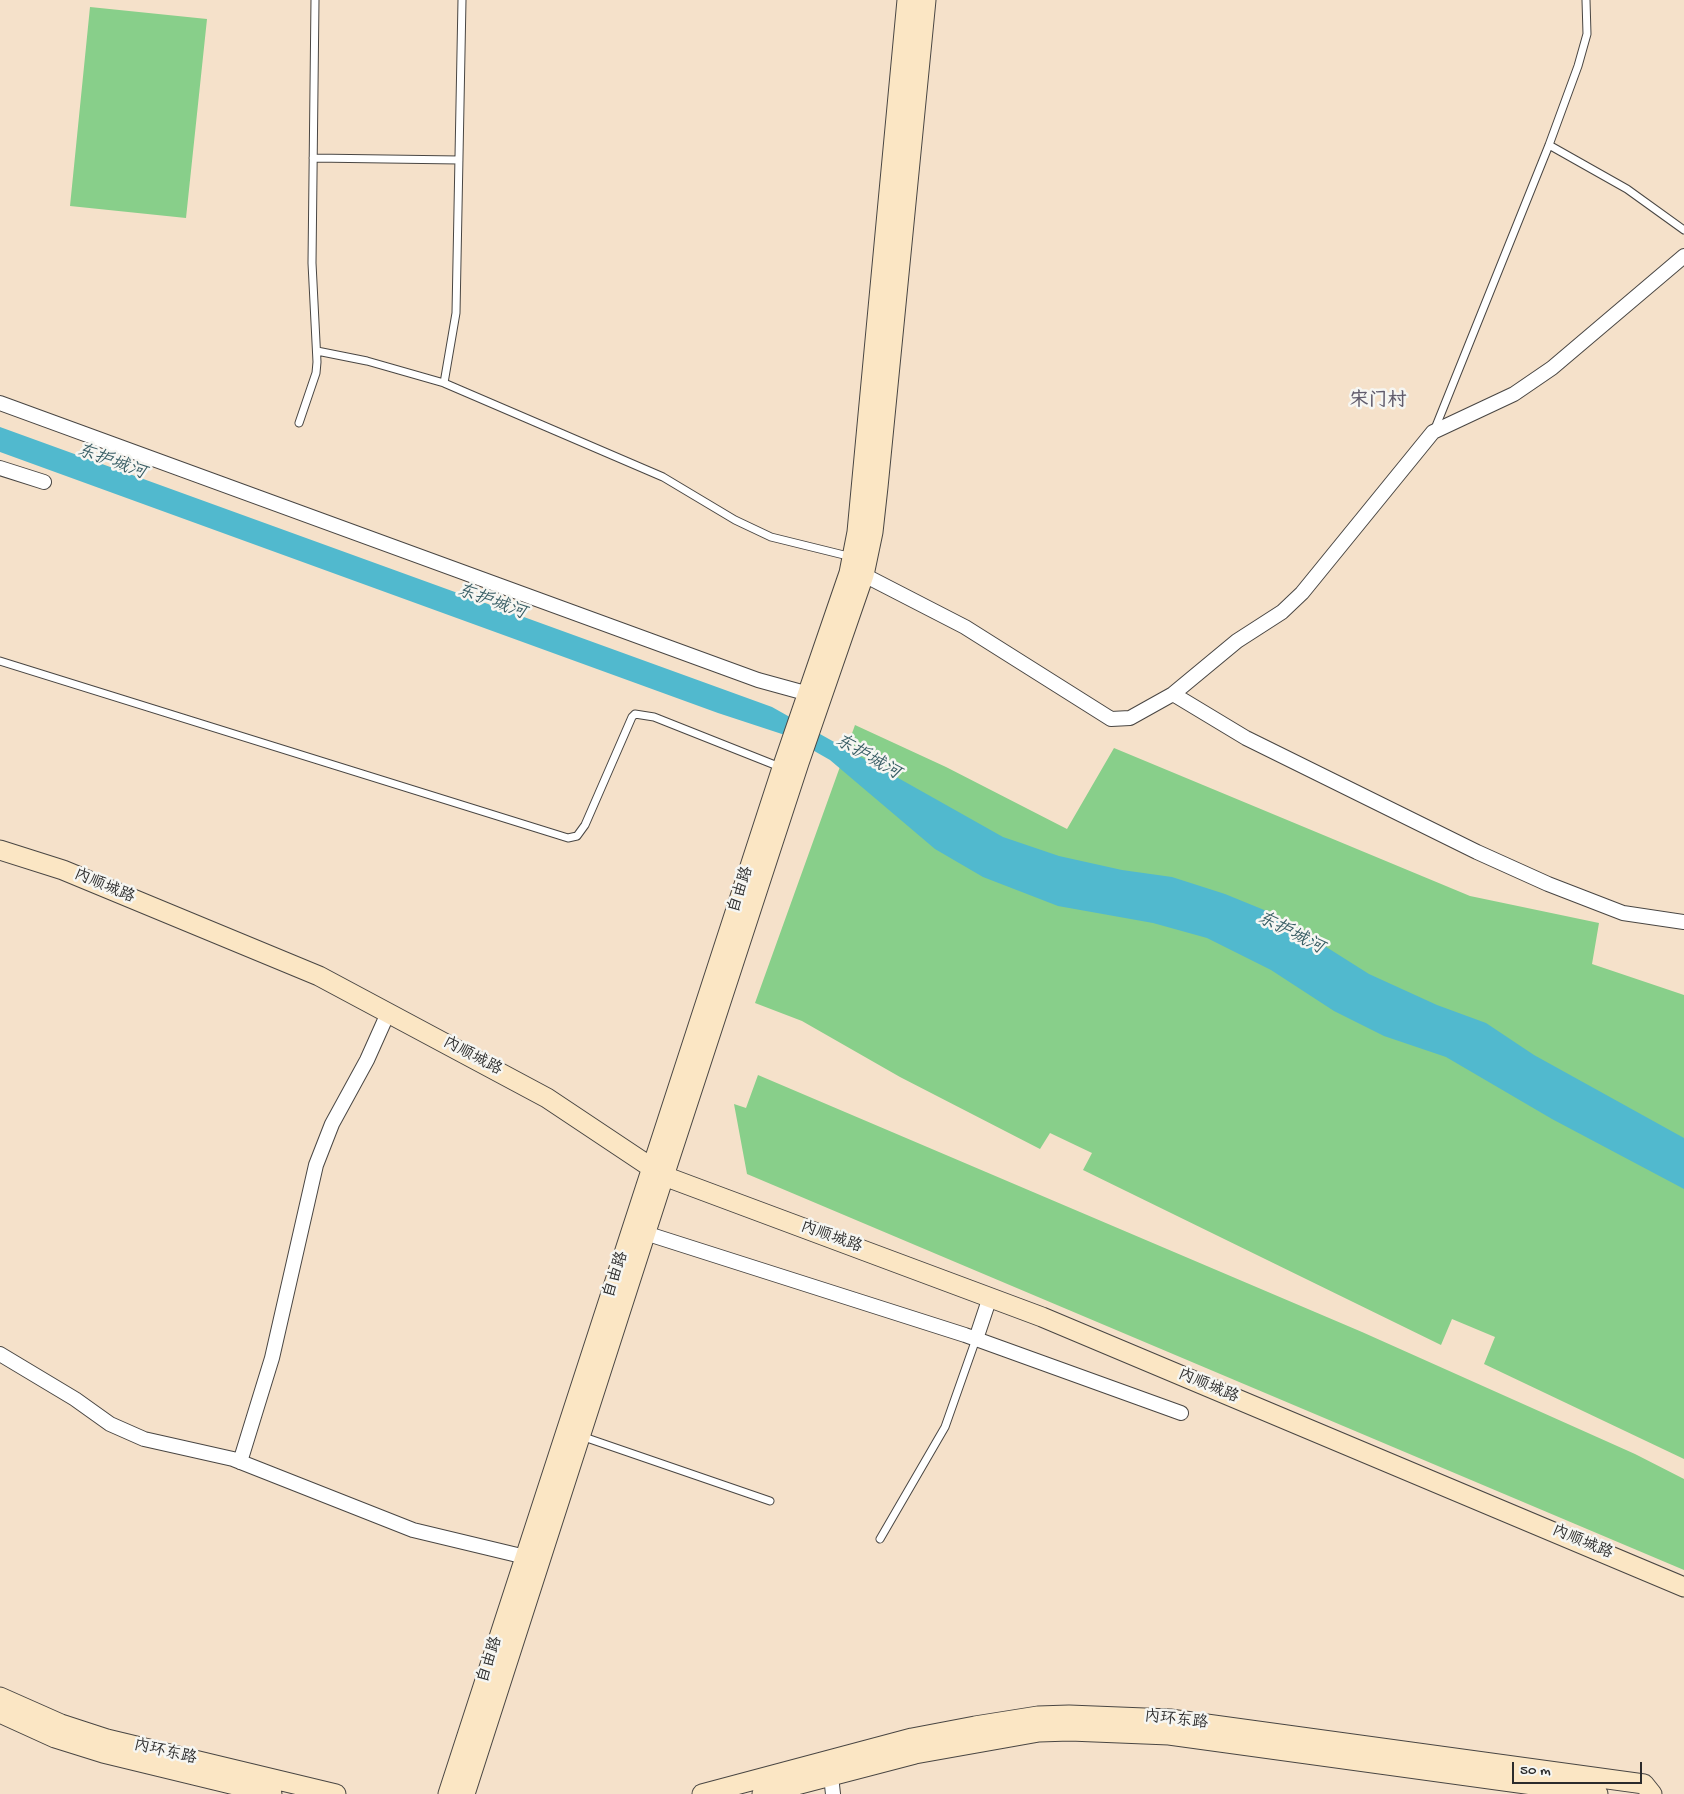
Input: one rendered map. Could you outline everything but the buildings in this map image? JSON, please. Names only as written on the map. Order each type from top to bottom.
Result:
[{"type":"street","points":[[810,704],[844,590],[858,522],[907,0]]},
{"type":"street","points":[[810,704],[864,575],[873,532],[926,0]]},
{"type":"street","points":[[864,575],[965,627],[1111,719],[1130,718],[1173,694],[1238,641],[1282,612],[1302,594],[1433,432],[1514,394],[1552,368],[1684,256]]},
{"type":"street","points":[[0,404],[758,680],[810,704]]},
{"type":"street","points":[[0,468],[44,482]]},
{"type":"street","points":[[1173,694],[1246,738],[1477,852],[1548,884],[1623,913],[1684,922]]},
{"type":"street","name":"自由路","points":[[448,1794],[532,1559],[789,762],[810,704]]},
{"type":"street","name":"内顺城路","points":[[0,850],[63,870],[319,976],[547,1098],[658,1172],[1042,1317],[1684,1587]]},
{"type":"street","points":[[240,1462],[272,1358],[316,1165],[332,1124],[367,1060],[388,1013]]},
{"type":"street","name":"自由路","points":[[465,1794],[532,1559],[580,1436],[646,1233],[658,1172]]},
{"type":"street","points":[[646,1233],[976,1339],[1181,1413]]},
{"type":"street","points":[[976,1339],[990,1297]]},
{"type":"street","points":[[0,1354],[75,1399],[110,1424],[136,1436],[240,1462],[414,1530],[532,1559]]},
{"type":"street","name":"内环东路","points":[[0,1697],[61,1724],[107,1739],[336,1794]]},
{"type":"street","name":"内环东路","points":[[0,1714],[55,1738],[103,1753],[272,1794]]},
{"type":"street","name":"内环东路","points":[[702,1794],[912,1738],[1038,1716],[1069,1715],[1170,1719],[1644,1784],[1652,1794]]},
{"type":"street","name":"内环东路","points":[[762,1794],[832,1785],[916,1754],[978,1741],[1039,1732],[1100,1731],[1169,1734],[1598,1794]]},
{"type":"lane","points":[[299,422],[316,373],[312,263],[314,0]]},
{"type":"lane","points":[[444,383],[456,313],[462,0]]},
{"type":"lane","points":[[1433,432],[1549,145],[1584,49],[1587,34],[1586,0]]},
{"type":"lane","points":[[1549,145],[1627,189],[1684,230]]},
{"type":"lane","points":[[313,158],[459,160]]},
{"type":"lane","points":[[316,351],[367,361],[444,383],[663,477],[736,520],[771,537],[852,557]]},
{"type":"lane","points":[[0,661],[568,838],[577,836],[586,825],[632,717],[635,714],[654,717],[789,762]]},
{"type":"lane","points":[[880,1539],[945,1428],[976,1339]]},
{"type":"lane","points":[[580,1436],[770,1501]]},
{"type":"green space","points":[[90,7],[207,19],[186,218],[70,206]]},
{"type":"green space","points":[[855,725],[946,767],[1067,829],[1114,748],[1470,896],[1599,923],[1592,964],[1684,995],[1684,1459],[1484,1364],[1495,1337],[1452,1319],[1441,1345],[1083,1170],[1092,1153],[1050,1133],[1040,1149],[900,1077],[802,1021],[755,1003]]},
{"type":"green space","points":[[758,1075],[1362,1332],[1635,1454],[1684,1479],[1684,1570],[747,1174],[734,1104],[746,1108]]},
{"type":"water","name":"东护城河","points":[[0,427],[772,707],[1003,837],[1059,856],[1122,870],[1172,877],[1225,894],[1274,914],[1369,974],[1437,1005],[1486,1023],[1534,1055],[1684,1138],[1684,1189],[1552,1119],[1446,1057],[1384,1036],[1334,1011],[1271,970],[1207,938],[1153,923],[1058,906],[983,877],[935,849],[830,760],[788,736],[718,713],[0,452]]},
{"type":"district","name":"宋门村","points":[[1378,402]]}]
